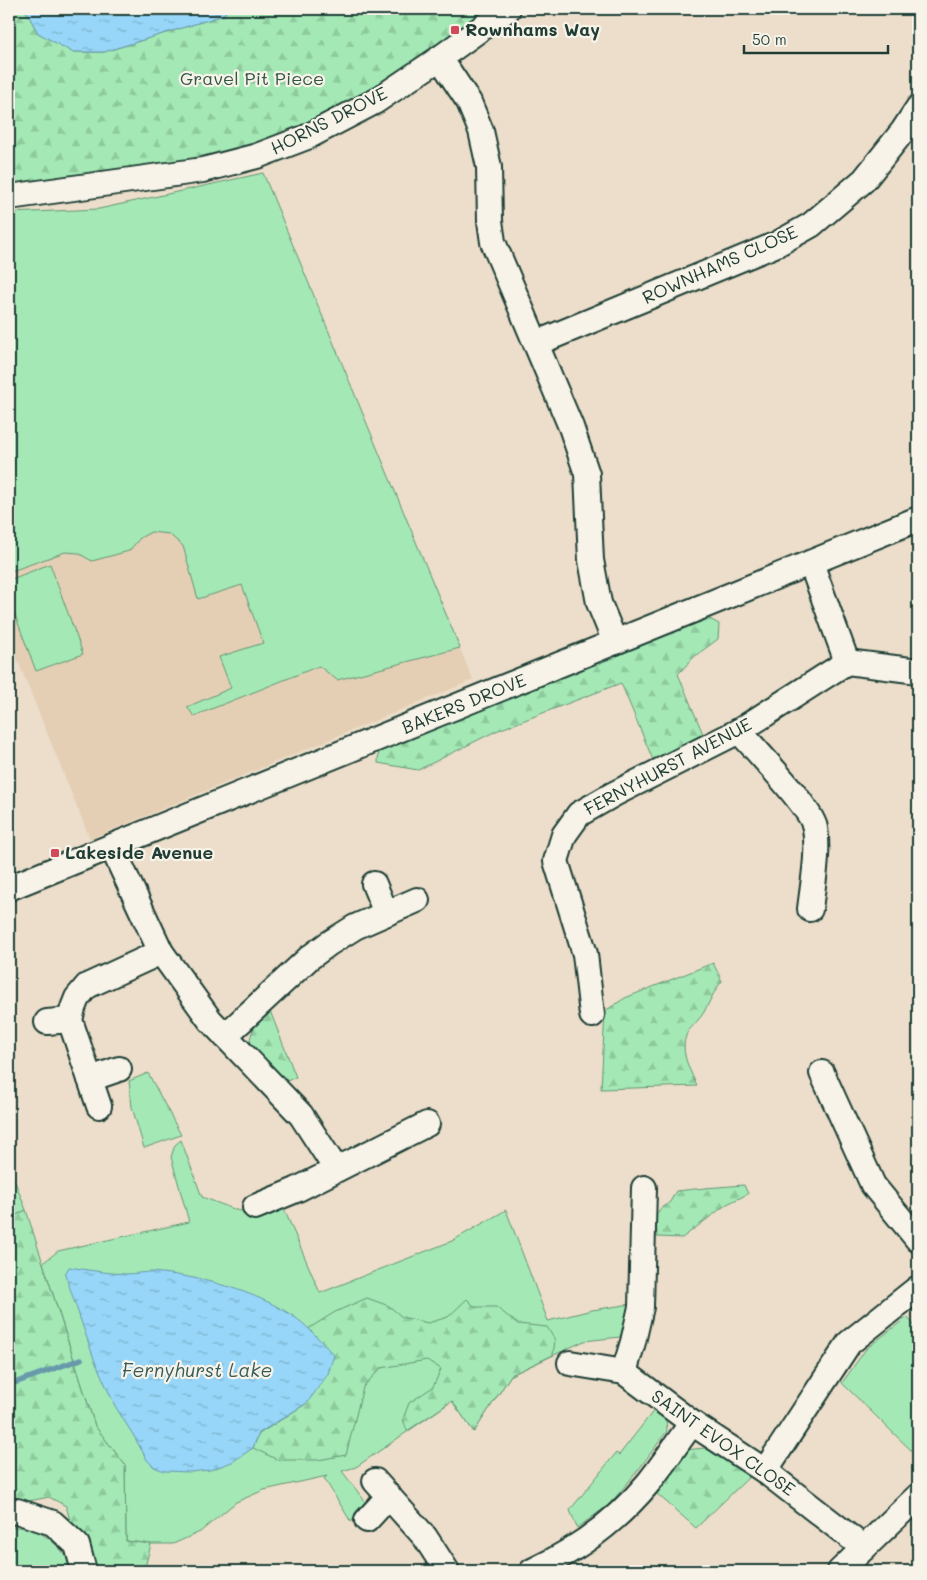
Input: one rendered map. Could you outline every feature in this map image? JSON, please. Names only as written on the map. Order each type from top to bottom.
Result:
[{"type":"street","name":"HORNS DROVE","points":[[9,197],[203,170],[258,156],[307,137],[376,101],[508,9]]},
{"type":"street","points":[[440,58],[469,102],[481,131],[489,166],[490,221],[493,242],[571,427],[587,474],[590,560],[599,603],[615,642]]},
{"type":"street","name":"ROWNHAMS CLOSE","points":[[536,343],[777,244],[812,225],[870,173],[903,131],[918,108]]},
{"type":"street","name":"BAKERS DROVE","points":[[9,888],[918,519]]},
{"type":"street","points":[[811,563],[847,662],[918,671]]},
{"type":"street","name":"FERNYHURST AVENUE","points":[[592,1015],[584,954],[556,861],[564,835],[579,814],[614,794],[739,731],[847,662]]},
{"type":"street","points":[[739,731],[804,807],[815,826],[815,864],[810,909]]},
{"type":"street","points":[[112,847],[161,952],[210,1020],[301,1115],[336,1169]]},
{"type":"street","points":[[374,884],[386,912]]},
{"type":"street","points":[[225,1036],[308,958],[355,927],[417,900]]},
{"type":"street","points":[[99,1106],[70,1020],[72,1008],[77,998],[87,986],[161,952]]},
{"type":"street","points":[[47,1022],[70,1020]]},
{"type":"street","points":[[90,1079],[119,1069]]},
{"type":"street","points":[[822,1073],[873,1185],[918,1240]]},
{"type":"street","points":[[255,1207],[296,1190],[393,1143],[427,1124]]},
{"type":"street","points":[[624,1372],[641,1307],[644,1188]]},
{"type":"street","points":[[765,1471],[849,1343],[918,1288]]},
{"type":"street","name":"SAINT EVOX CLOSE","points":[[570,1363],[624,1372],[692,1423],[765,1471],[864,1548]]},
{"type":"street","points":[[532,1571],[563,1565],[591,1537],[614,1519],[648,1482],[692,1423]]},
{"type":"street","points":[[367,1520],[382,1489],[425,1537],[447,1571]]},
{"type":"street","points":[[840,1571],[864,1548],[914,1510]]},
{"type":"street","points":[[9,1512],[17,1511],[53,1523],[77,1546],[84,1571]]},
{"type":"shaded area","points":[[263,173],[473,680],[90,839],[9,639],[9,213],[99,209]]},
{"type":"green space","name":"Gravel Pit Piece","points":[[9,9],[25,9],[38,33],[72,52],[104,52],[224,15],[227,9],[494,9],[303,137],[224,160],[9,185]]},
{"type":"green space","points":[[263,173],[460,648],[337,680],[319,666],[194,716],[187,707],[231,688],[219,657],[263,643],[242,585],[198,599],[183,546],[169,534],[151,532],[140,538],[129,551],[92,561],[78,553],[65,552],[9,572],[9,213],[99,209]]},
{"type":"green space","points":[[50,564],[83,654],[36,671],[9,599],[9,580]]},
{"type":"green space","points":[[706,617],[719,624],[718,639],[695,656],[678,674],[703,734],[653,760],[621,683],[496,731],[418,770],[378,763],[379,745]]},
{"type":"green space","points":[[713,963],[722,981],[702,1015],[689,1030],[684,1044],[688,1066],[697,1086],[601,1089],[605,1011],[625,998]]},
{"type":"green space","points":[[270,1011],[296,1077],[285,1082],[252,1047],[250,1039],[253,1029]]},
{"type":"green space","points":[[148,1073],[181,1135],[144,1148],[132,1107],[129,1081]]},
{"type":"green space","points":[[181,1140],[202,1197],[239,1211],[281,1202],[320,1293],[452,1241],[506,1210],[548,1321],[592,1310],[631,1304],[620,1337],[584,1341],[511,1375],[474,1432],[452,1401],[356,1467],[342,1471],[367,1504],[351,1522],[324,1478],[327,1476],[264,1490],[236,1502],[200,1532],[173,1544],[126,1541],[125,1465],[95,1426],[43,1263],[58,1251],[189,1222],[171,1157],[175,1145]]},
{"type":"green space","points":[[9,1166],[26,1210],[9,1219]]},
{"type":"green space","points":[[744,1185],[748,1194],[727,1204],[682,1238],[657,1237],[656,1215],[661,1208],[670,1202],[676,1191]]},
{"type":"green space","points":[[26,1210],[95,1426],[125,1465],[126,1541],[151,1544],[144,1571],[91,1571],[71,1524],[66,1506],[49,1497],[9,1505],[9,1219]]},
{"type":"green space","points":[[367,1298],[389,1306],[402,1317],[428,1323],[448,1317],[467,1299],[475,1307],[496,1307],[518,1324],[547,1327],[555,1340],[553,1355],[511,1375],[474,1432],[452,1401],[407,1431],[403,1419],[409,1403],[433,1387],[441,1369],[427,1360],[381,1368],[363,1387],[346,1455],[318,1460],[278,1460],[253,1448],[259,1434],[307,1403],[316,1336],[308,1329],[335,1312]]},
{"type":"green space","points":[[907,1317],[918,1330],[918,1457],[842,1383],[866,1349]]},
{"type":"green space","points":[[655,1409],[666,1419],[667,1431],[610,1504],[577,1528],[570,1510],[616,1453],[619,1455]]},
{"type":"green space","points":[[705,1448],[750,1476],[696,1528],[656,1493],[685,1450]]},
{"type":"green space","points":[[25,1527],[44,1535],[62,1551],[72,1571],[9,1571],[9,1528]]},
{"type":"water","points":[[25,9],[227,9],[224,15],[104,52],[72,52],[38,33]]},
{"type":"water","name":"Fernyhurst Lake","points":[[69,1267],[118,1274],[152,1272],[189,1277],[227,1286],[264,1300],[296,1318],[334,1355],[328,1374],[307,1403],[259,1433],[253,1448],[232,1462],[210,1470],[190,1472],[164,1471],[154,1467],[147,1460],[115,1406],[94,1359],[65,1274]]},
{"type":"waterway","points":[[9,1385],[81,1359]]},
{"type":"place","name":"Rownhams Way","points":[[455,30]]},
{"type":"place","name":"Lakeside Avenue","points":[[55,853]]}]
